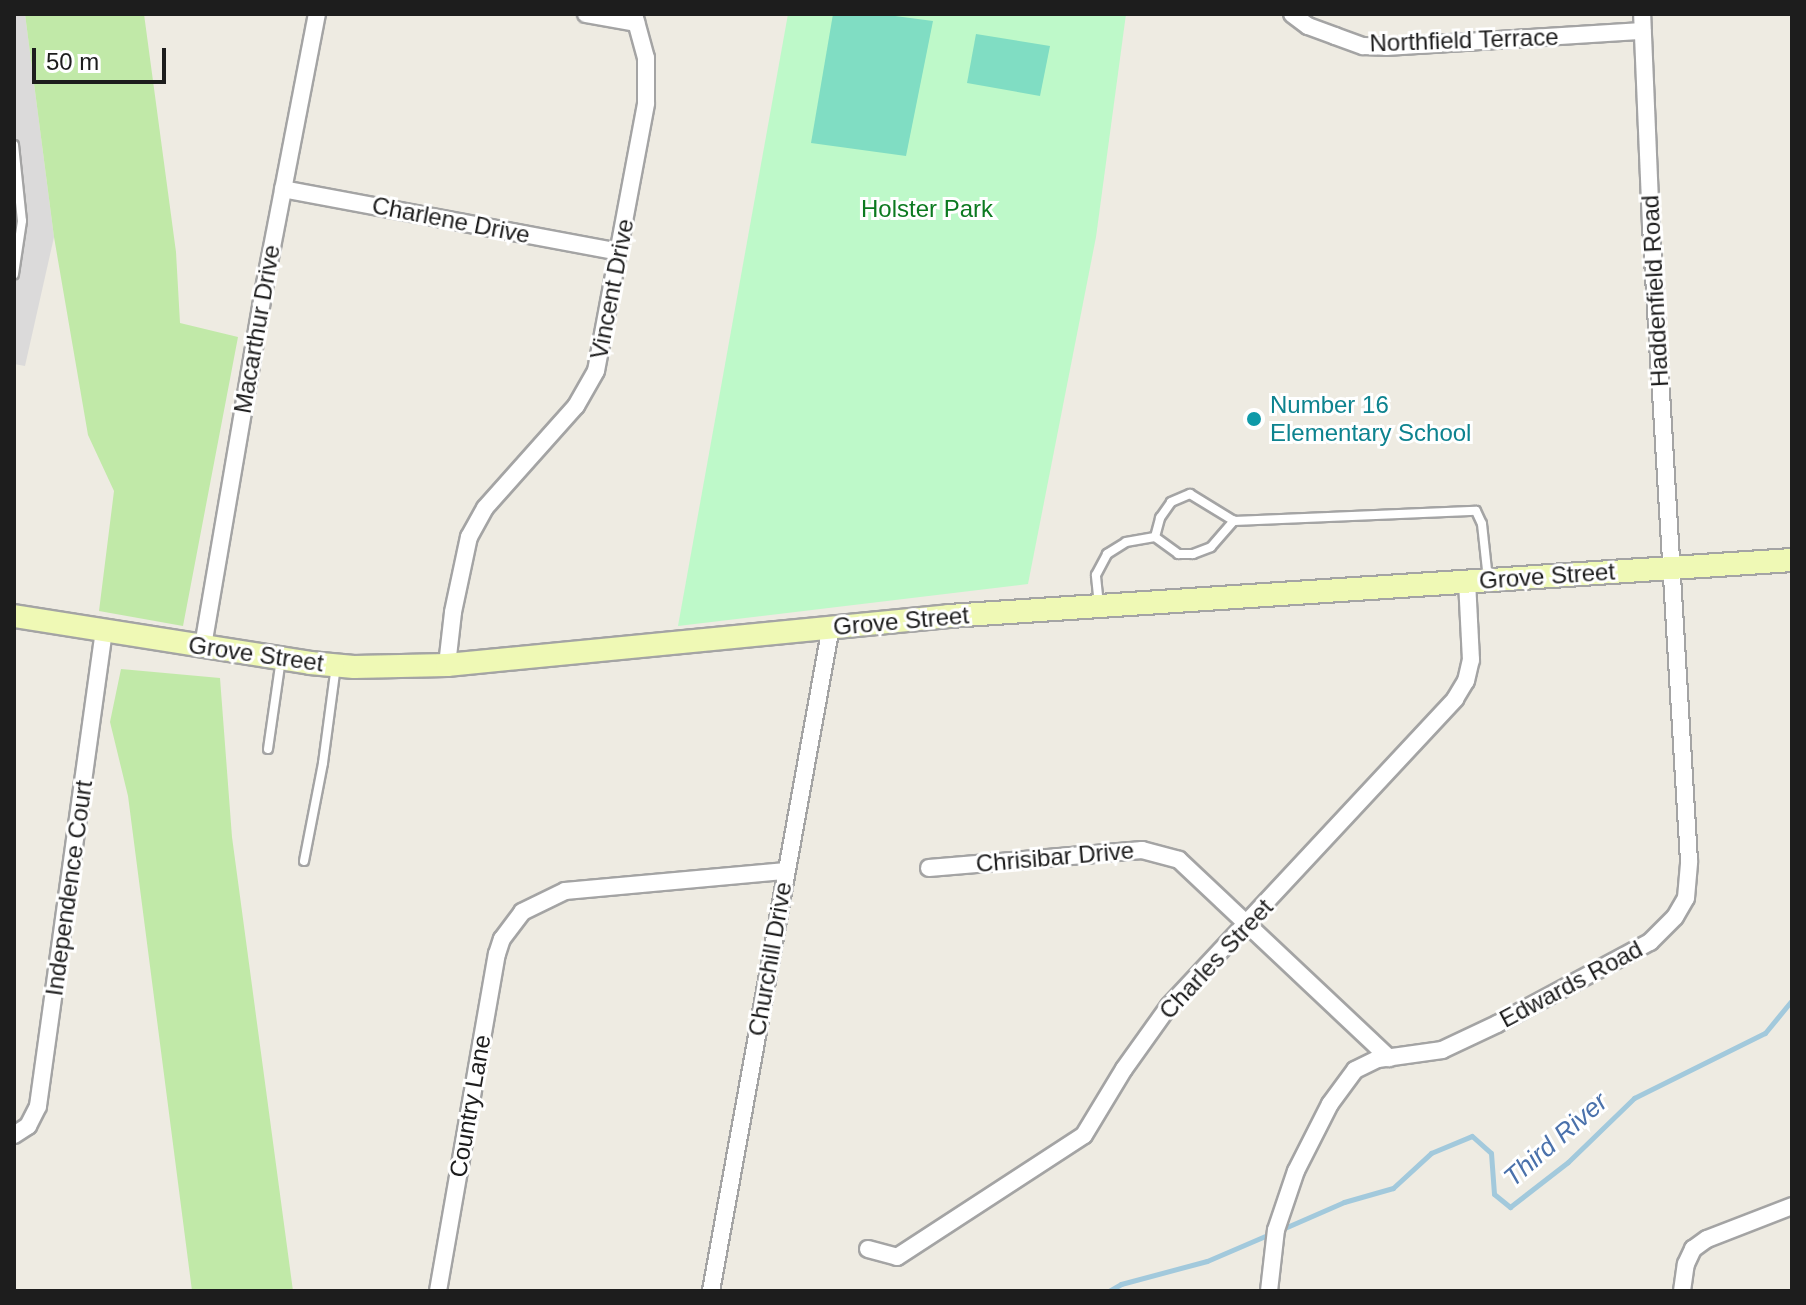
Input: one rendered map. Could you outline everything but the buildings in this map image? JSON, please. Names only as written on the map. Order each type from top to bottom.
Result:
[{"type":"street","name":"Macarthur Drive","points":[[203,646],[317,14]]},
{"type":"street","points":[[586,14],[635,19]]},
{"type":"street","name":"Northfield Terrace","points":[[1292,14],[1308,26],[1363,46],[1386,47],[1642,23]]},
{"type":"street","name":"Vincent Drive","points":[[447,665],[455,599],[469,537],[485,508],[554,432],[588,388],[602,346],[648,80],[635,19]]},
{"type":"street","name":"Haddenfield Road","points":[[1642,23],[1671,568]]},
{"type":"street","name":"Charlene Drive","points":[[283,189],[619,252]]},
{"type":"street","name":"Grove Street","points":[[14,616],[336,666],[447,665],[831,626],[1792,560]]},
{"type":"street","name":"Edwards Road","points":[[1269,1291],[1276,1230],[1296,1171],[1343,1083],[1365,1062],[1442,1050],[1497,1024],[1650,942],[1682,908],[1689,861],[1671,568]]},
{"type":"street","name":"Charles Street","points":[[868,1249],[897,1257],[1084,1135],[1147,1035],[1455,699],[1466,681],[1471,660],[1477,580]]},
{"type":"street","name":"Churchill Drive","points":[[711,1291],[831,626]]},
{"type":"street","name":"Independence Court","points":[[14,1135],[28,1126],[38,1106],[104,631]]},
{"type":"street","name":"Chrisibar Drive","points":[[929,868],[1072,854],[1154,851],[1191,868],[1389,1058]]},
{"type":"street","name":"Country Lane","points":[[438,1291],[497,954],[512,925],[535,903],[565,891],[786,871]]},
{"type":"street","points":[[1682,1291],[1686,1264],[1693,1249],[1707,1239],[1792,1206]]},
{"type":"lane","points":[[14,145],[22,221],[14,274]]},
{"type":"lane","points":[[1155,537],[1160,518],[1171,502],[1190,494],[1234,521],[1465,509],[1476,511],[1482,524],[1477,580]]},
{"type":"lane","points":[[1099,606],[1096,575],[1107,554],[1126,542],[1155,537],[1178,554],[1193,554],[1211,547],[1234,521]]},
{"type":"lane","points":[[268,749],[281,659]]},
{"type":"lane","points":[[304,861],[326,749],[336,666]]},
{"type":"shaded area","points":[[14,14],[25,14],[54,237],[25,366],[14,364]]},
{"type":"green space","points":[[25,14],[144,14],[176,252],[180,323],[238,337],[183,626],[99,611],[114,491],[88,435],[54,237]]},
{"type":"green space","name":"Holster Park","points":[[788,14],[1126,14],[1096,237],[1028,584],[678,626]]},
{"type":"green space","points":[[833,14],[880,14],[933,21],[906,156],[811,143]]},
{"type":"green space","points":[[976,34],[1050,46],[1040,96],[967,83]]},
{"type":"green space","points":[[121,669],[220,678],[232,837],[293,1291],[192,1291],[128,796],[110,722]]},
{"type":"waterway","name":"Third River","points":[[1280,1230],[1344,1202],[1393,1188],[1431,1153],[1472,1136],[1491,1153],[1494,1194],[1510,1207],[1568,1162],[1634,1098],[1765,1033],[1792,1000]]},
{"type":"waterway","name":"Third River","points":[[1109,1291],[1121,1284],[1207,1261],[1270,1234]]},
{"type":"place","name":"Number 16 Elementary School","points":[[1254,419]]}]
